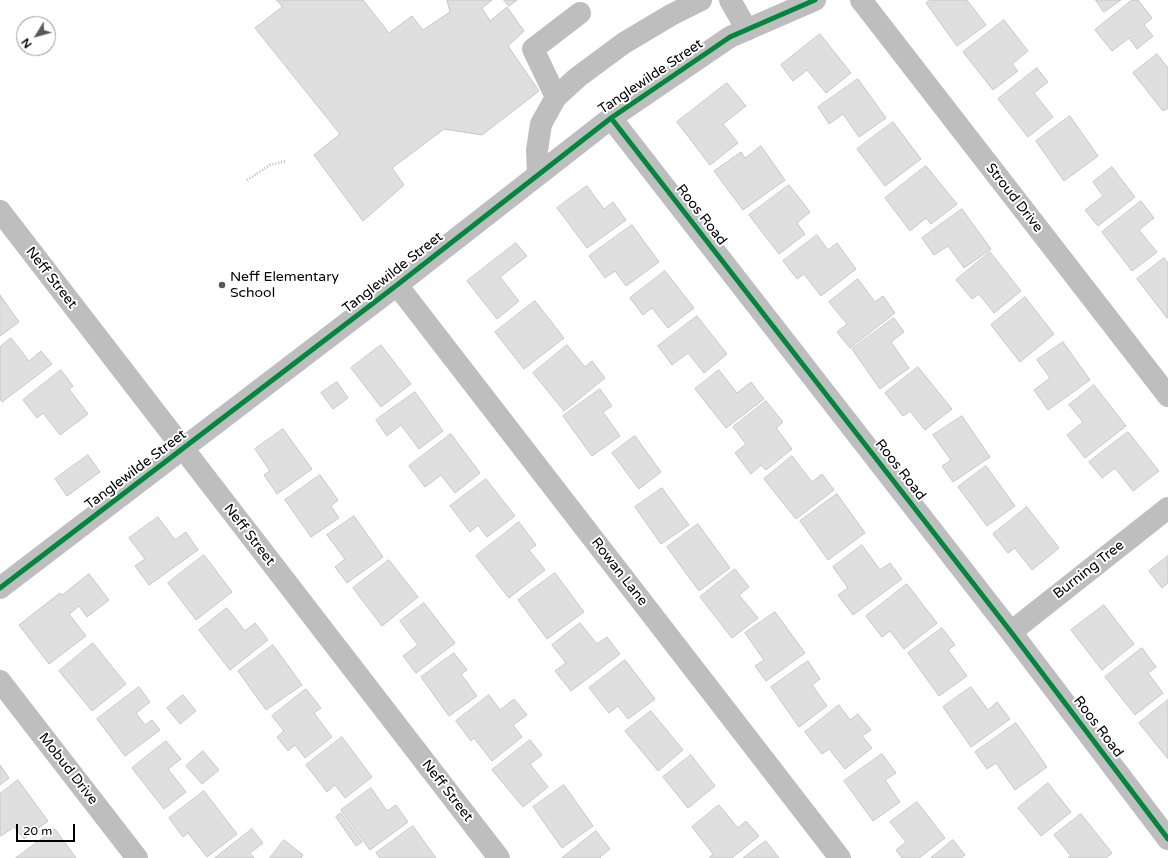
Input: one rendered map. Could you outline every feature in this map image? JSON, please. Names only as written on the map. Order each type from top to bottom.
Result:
[{"type":"street","points":[[538,175],[537,150],[541,124],[556,96],[578,77],[624,43],[671,15],[701,0]]},
{"type":"street","points":[[730,0],[747,30]]},
{"type":"street","name":"Tanglewilde Street","points":[[0,588],[183,450],[611,118],[730,37],[815,0]]},
{"type":"street","name":"Stroud Drive","points":[[861,0],[1168,396]]},
{"type":"street","points":[[556,96],[533,49],[580,13]]},
{"type":"street","name":"Roos Road","points":[[611,118],[1010,632],[1168,839]]},
{"type":"street","name":"Neff Street","points":[[0,211],[499,858]]},
{"type":"street","name":"Rowan Lane","points":[[397,285],[840,858]]},
{"type":"street","name":"Burning Tree","points":[[1010,632],[1168,508]]},
{"type":"street","name":"Mobud Drive","points":[[0,681],[137,858]]},
{"type":"path","points":[[247,180],[270,165],[286,161]]},
{"type":"building","points":[[277,0],[363,0],[389,33],[412,16],[423,30],[450,12],[447,0],[492,0],[482,8],[490,21],[507,7],[524,31],[508,46],[539,91],[482,135],[444,129],[392,168],[404,185],[363,221],[314,155],[340,134],[255,28],[282,7]]},
{"type":"building","points":[[504,0],[517,0],[509,6]]},
{"type":"building","points":[[930,0],[967,0],[986,25],[957,46],[926,3]]},
{"type":"building","points":[[1096,0],[1121,0],[1104,12]]},
{"type":"building","points":[[1132,0],[1138,0],[1152,18],[1144,25],[1153,36],[1137,49],[1129,38],[1112,51],[1095,30]]},
{"type":"building","points":[[1004,20],[1028,51],[1012,64],[1018,71],[993,90],[963,52]]},
{"type":"building","points":[[820,34],[851,73],[826,93],[807,70],[793,81],[781,65]]},
{"type":"building","points":[[1157,54],[1168,68],[1168,108],[1163,111],[1133,73]]},
{"type":"building","points":[[1037,68],[1048,82],[1034,93],[1053,117],[1028,137],[998,99]]},
{"type":"building","points":[[858,79],[886,118],[859,137],[843,114],[829,124],[818,107]]},
{"type":"building","points":[[727,83],[746,106],[723,124],[738,143],[710,165],[677,122]]},
{"type":"building","points":[[1070,116],[1098,156],[1064,181],[1036,141]]},
{"type":"building","points":[[893,122],[921,159],[885,186],[857,149]]},
{"type":"building","points":[[761,146],[785,180],[743,210],[714,171],[741,152],[745,158]]},
{"type":"building","points":[[926,166],[957,204],[931,224],[926,218],[910,231],[885,198]]},
{"type":"building","points":[[1112,167],[1135,197],[1098,226],[1085,210],[1103,196],[1093,182]]},
{"type":"building","points":[[789,185],[810,212],[797,223],[805,234],[779,254],[749,215]]},
{"type":"building","points":[[587,186],[604,209],[613,202],[626,220],[587,248],[557,208]]},
{"type":"building","points":[[1141,201],[1154,218],[1139,230],[1157,252],[1132,271],[1102,232]]},
{"type":"building","points":[[962,209],[991,249],[964,268],[948,246],[934,255],[922,238]]},
{"type":"building","points":[[632,225],[659,262],[626,286],[615,271],[605,278],[589,256]]},
{"type":"building","points":[[817,235],[828,250],[837,243],[856,269],[821,296],[804,274],[797,279],[783,261]]},
{"type":"building","points":[[516,243],[527,256],[500,277],[519,301],[497,319],[467,281]]},
{"type":"building","points":[[990,252],[1021,291],[994,313],[979,294],[972,299],[956,280]]},
{"type":"building","points":[[1164,258],[1168,263],[1167,318],[1137,279]]},
{"type":"building","points":[[665,271],[694,308],[668,328],[652,308],[643,315],[630,298]]},
{"type":"building","points":[[858,279],[875,302],[883,296],[895,313],[850,348],[837,332],[847,324],[829,302]]},
{"type":"building","points":[[0,295],[19,322],[0,336]]},
{"type":"building","points":[[1025,297],[1054,334],[1020,362],[991,325]]},
{"type":"building","points":[[535,301],[564,338],[524,369],[495,332]]},
{"type":"building","points":[[697,316],[727,354],[704,373],[688,353],[672,365],[658,346]]},
{"type":"building","points":[[894,318],[904,332],[891,342],[909,368],[880,389],[852,349]]},
{"type":"building","points":[[11,338],[29,361],[41,351],[52,364],[2,402],[0,399],[0,347]]},
{"type":"building","points":[[1063,342],[1090,380],[1048,410],[1034,390],[1050,378],[1037,360]]},
{"type":"building","points":[[381,345],[411,384],[381,407],[351,368]]},
{"type":"building","points":[[567,345],[585,367],[592,361],[605,378],[564,411],[533,373]]},
{"type":"building","points":[[918,367],[952,409],[925,430],[910,411],[903,416],[885,393]]},
{"type":"building","points":[[61,370],[73,386],[69,389],[88,414],[60,435],[43,413],[37,418],[23,400]]},
{"type":"building","points":[[719,370],[737,393],[751,382],[764,399],[726,428],[695,389]]},
{"type":"building","points":[[337,382],[348,398],[333,409],[321,393]]},
{"type":"building","points":[[1094,385],[1126,426],[1085,458],[1067,435],[1083,422],[1069,405]]},
{"type":"building","points":[[600,389],[612,406],[603,412],[620,436],[592,456],[563,416]]},
{"type":"building","points":[[415,392],[443,431],[419,449],[401,425],[387,436],[376,420]]},
{"type":"building","points":[[766,401],[783,422],[776,428],[792,449],[766,470],[761,465],[751,474],[735,453],[746,444],[733,427]]},
{"type":"building","points":[[962,416],[990,457],[953,482],[942,466],[951,460],[933,435]]},
{"type":"building","points":[[283,429],[312,469],[277,494],[264,475],[270,471],[255,449]]},
{"type":"building","points":[[1128,432],[1159,471],[1133,491],[1115,468],[1102,478],[1089,462]]},
{"type":"building","points":[[451,434],[480,473],[455,493],[441,475],[425,487],[409,466]]},
{"type":"building","points":[[635,436],[661,472],[639,489],[612,453]]},
{"type":"building","points":[[88,455],[100,472],[67,496],[55,479]]},
{"type":"building","points":[[792,456],[812,482],[822,474],[834,490],[796,519],[764,479]]},
{"type":"building","points":[[986,466],[1015,506],[987,526],[958,487]]},
{"type":"building","points":[[320,475],[338,500],[331,506],[339,518],[311,537],[285,500]]},
{"type":"building","points":[[486,479],[515,516],[487,537],[478,525],[470,532],[450,506]]},
{"type":"building","points":[[662,488],[689,525],[661,544],[635,507]]},
{"type":"building","points":[[837,494],[865,533],[828,560],[800,521]]},
{"type":"building","points":[[1027,507],[1059,548],[1032,570],[1015,548],[1008,553],[993,534]]},
{"type":"building","points":[[354,516],[383,557],[347,583],[335,567],[345,559],[327,535]]},
{"type":"building","points":[[158,517],[175,540],[186,532],[198,550],[149,585],[135,566],[145,559],[129,538]]},
{"type":"building","points":[[519,522],[536,545],[529,550],[545,570],[509,598],[476,556]]},
{"type":"building","points":[[698,524],[730,568],[699,591],[667,547]]},
{"type":"building","points":[[862,545],[880,570],[890,563],[902,579],[853,615],[838,595],[848,588],[833,567]]},
{"type":"building","points":[[204,555],[232,592],[196,620],[168,583]]},
{"type":"building","points":[[1168,556],[1168,583],[1162,588],[1149,571]]},
{"type":"building","points":[[389,560],[418,597],[382,626],[353,588]]},
{"type":"building","points":[[735,569],[749,587],[739,595],[758,618],[732,638],[700,597]]},
{"type":"building","points":[[555,573],[584,612],[547,639],[518,600]]},
{"type":"building","points":[[89,574],[109,600],[87,617],[79,606],[69,614],[86,636],[49,664],[19,625],[60,593],[62,595]]},
{"type":"building","points":[[907,584],[937,623],[904,649],[890,631],[882,637],[866,616]]},
{"type":"building","points":[[424,603],[455,643],[416,673],[403,656],[418,645],[400,621]]},
{"type":"building","points":[[1104,605],[1134,644],[1102,670],[1071,630]]},
{"type":"building","points":[[227,608],[245,631],[255,623],[268,640],[230,670],[199,630]]},
{"type":"building","points":[[775,612],[805,653],[766,681],[755,666],[764,660],[745,633]]},
{"type":"building","points":[[580,623],[597,644],[607,637],[620,654],[571,691],[555,671],[566,663],[552,645]]},
{"type":"building","points":[[942,628],[955,645],[948,650],[967,676],[939,696],[908,653]]},
{"type":"building","points":[[93,643],[126,684],[92,711],[59,671]]},
{"type":"building","points":[[273,645],[302,685],[266,710],[238,671]]},
{"type":"building","points":[[1142,648],[1156,667],[1148,673],[1163,693],[1135,715],[1105,677]]},
{"type":"building","points":[[454,653],[467,670],[461,674],[477,696],[449,716],[421,677]]},
{"type":"building","points":[[625,660],[655,699],[628,719],[618,706],[609,713],[589,688]]},
{"type":"building","points":[[808,661],[820,679],[812,685],[827,706],[799,727],[771,687]]},
{"type":"building","points":[[139,687],[150,702],[136,713],[145,725],[152,720],[160,730],[125,756],[97,719]]},
{"type":"building","points":[[971,687],[988,710],[997,702],[1010,719],[971,747],[943,707]]},
{"type":"building","points":[[306,689],[321,708],[314,713],[332,737],[305,758],[295,745],[288,751],[277,737],[284,731],[272,716]]},
{"type":"building","points":[[183,695],[196,711],[180,724],[167,708]]},
{"type":"building","points":[[489,695],[500,710],[514,699],[527,715],[513,725],[522,737],[492,761],[474,738],[471,741],[456,721]]},
{"type":"building","points":[[1168,700],[1168,759],[1139,723]]},
{"type":"building","points":[[839,705],[850,720],[858,714],[871,730],[862,736],[872,748],[845,769],[829,749],[822,754],[805,732]]},
{"type":"building","points":[[651,711],[683,750],[658,771],[625,731]]},
{"type":"building","points":[[1016,723],[1047,767],[1015,790],[996,763],[987,769],[975,752]]},
{"type":"building","points":[[342,737],[372,777],[345,798],[335,785],[327,792],[306,765]]},
{"type":"building","points":[[530,740],[542,755],[530,764],[548,787],[523,807],[492,770]]},
{"type":"building","points":[[166,741],[181,759],[168,769],[186,792],[164,809],[132,768]]},
{"type":"building","points":[[203,751],[219,770],[202,784],[186,766]]},
{"type":"building","points":[[882,754],[896,773],[885,780],[900,802],[873,821],[844,781]]},
{"type":"building","points":[[691,755],[715,786],[688,808],[663,777]]},
{"type":"building","points":[[0,765],[9,778],[0,785]]},
{"type":"building","points":[[18,780],[48,821],[24,839],[14,827],[1,836],[0,834],[0,794]]},
{"type":"building","points":[[1048,783],[1071,812],[1041,836],[1018,808]]},
{"type":"building","points":[[564,785],[593,826],[562,848],[533,807]]},
{"type":"building","points":[[371,788],[387,811],[396,805],[408,822],[370,850],[341,810]]},
{"type":"building","points":[[204,791],[237,834],[207,857],[188,833],[183,837],[169,818]]},
{"type":"building","points":[[917,802],[945,838],[919,858],[902,858],[896,850],[906,842],[890,822]]},
{"type":"building","points":[[719,805],[738,828],[746,821],[759,836],[732,858],[709,858],[713,854],[692,827]]},
{"type":"building","points":[[341,813],[362,842],[356,846],[336,817]]},
{"type":"building","points":[[1081,814],[1112,853],[1106,858],[1068,858],[1071,856],[1054,835]]},
{"type":"building","points":[[413,826],[436,858],[380,858],[376,853]]},
{"type":"building","points":[[55,829],[76,858],[16,858]]},
{"type":"building","points":[[252,829],[263,843],[250,853],[254,858],[215,858]]},
{"type":"building","points":[[596,831],[610,849],[600,857],[601,858],[562,858]]},
{"type":"building","points":[[284,840],[303,855],[301,858],[270,858]]},
{"type":"building","points":[[953,840],[965,855],[961,858],[931,858]]},
{"type":"building","points":[[766,841],[779,858],[743,858]]},
{"type":"cycle path","points":[[0,588],[397,285],[611,118],[730,37],[815,0]]},
{"type":"cycle path","points":[[611,118],[1011,632],[1168,839]]},
{"type":"place","name":"Neff Elementary School","points":[[222,285]]}]
